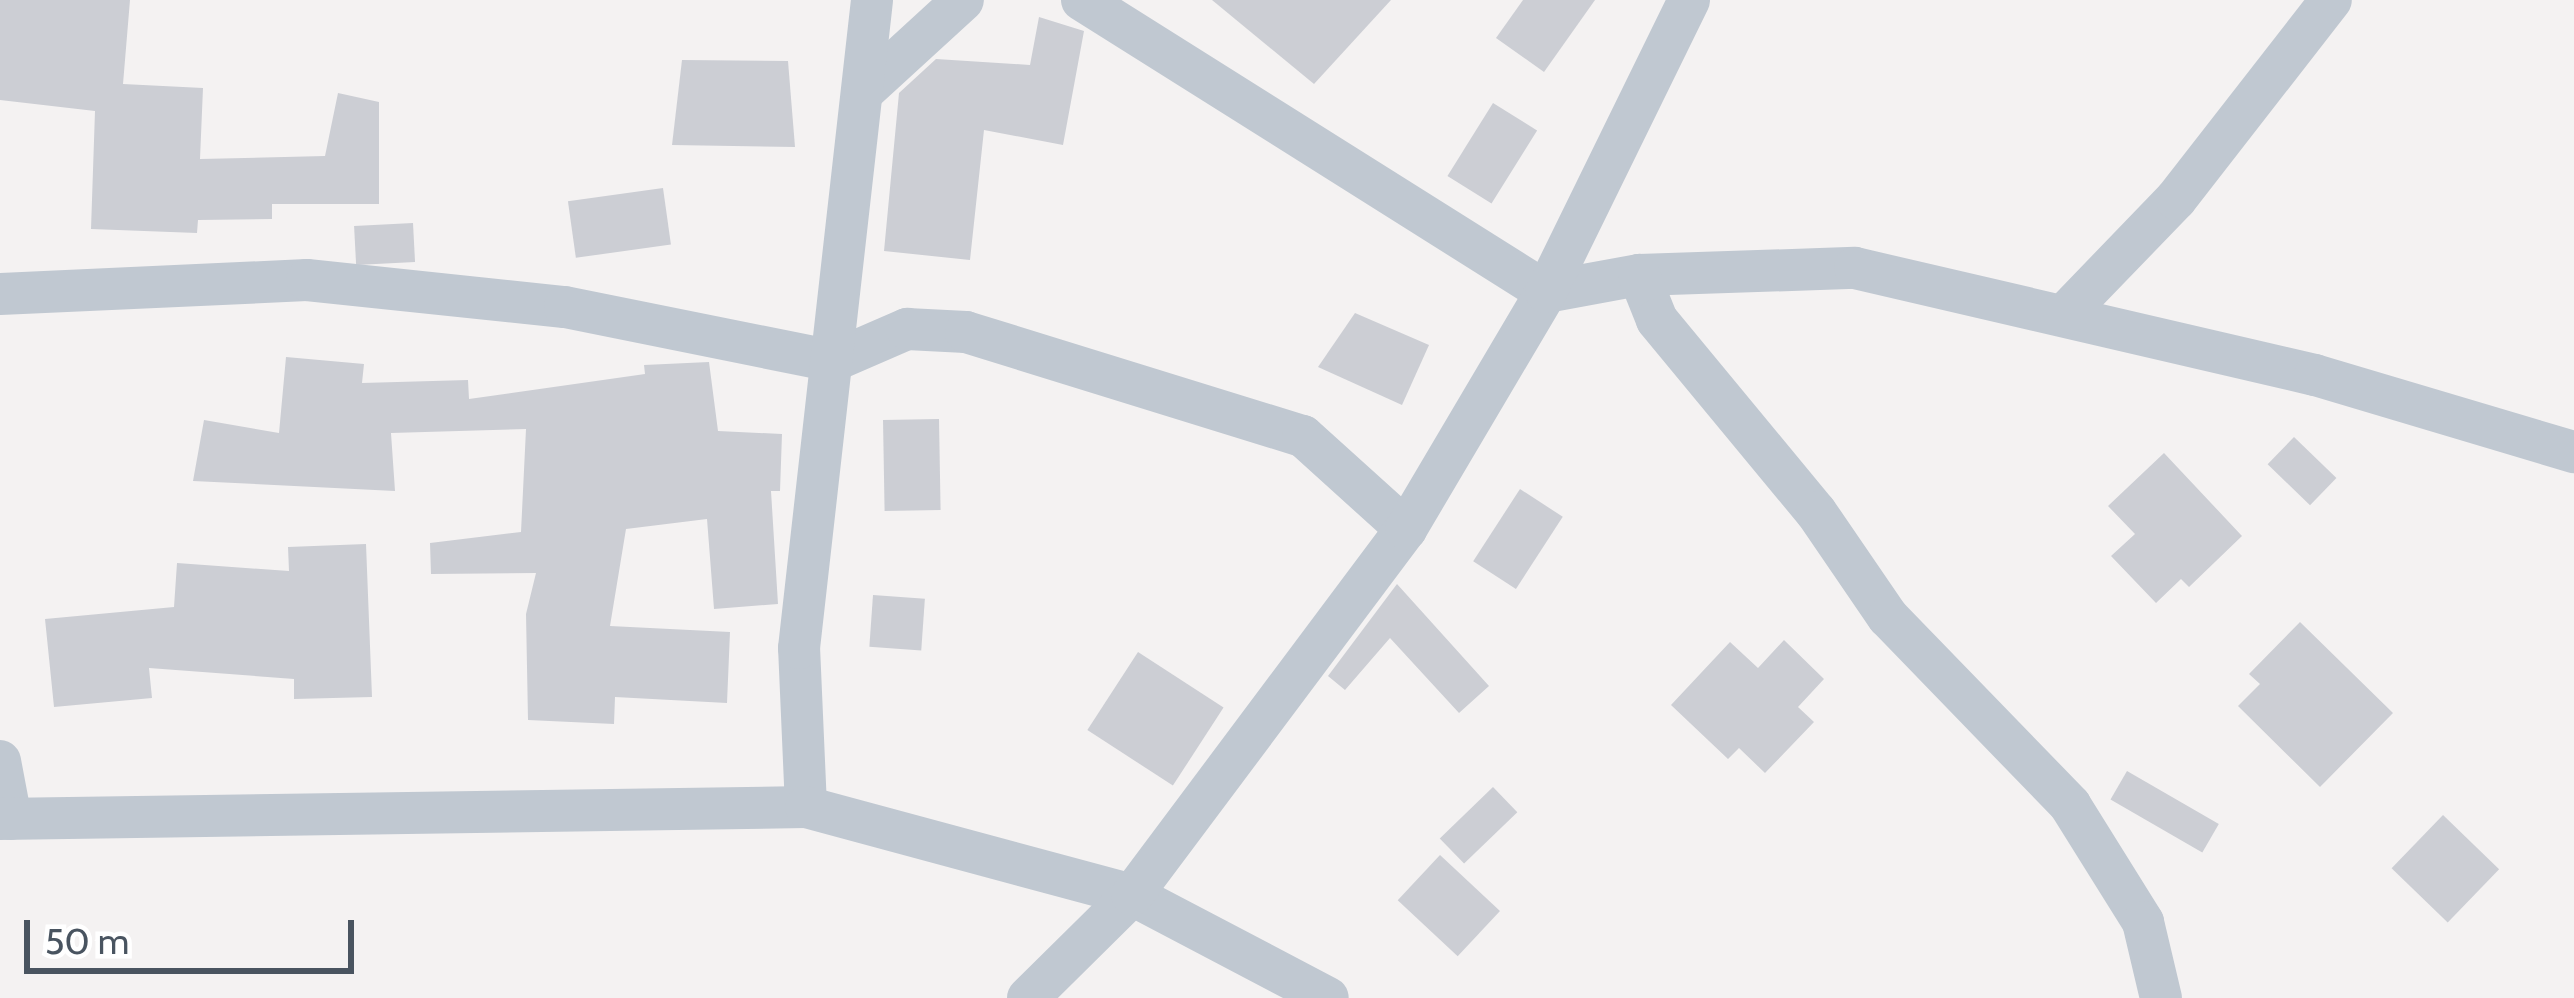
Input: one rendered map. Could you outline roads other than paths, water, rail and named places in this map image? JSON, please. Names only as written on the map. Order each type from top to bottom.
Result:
[{"type":"street","points":[[806,807],[799,648],[867,88],[872,0]]},
{"type":"street","points":[[867,88],[963,0]]},
{"type":"street","points":[[1082,0],[1546,292],[1639,275],[1856,268],[2064,315],[2574,452]]},
{"type":"street","points":[[1028,998],[1132,895],[1406,529],[1546,292],[1689,0]]},
{"type":"street","points":[[2064,315],[2176,199],[2331,0]]},
{"type":"street","points":[[1639,275],[1657,320],[1816,512],[1888,617],[2070,805],[2144,922],[2161,998]]},
{"type":"street","points":[[0,293],[308,280],[566,307],[833,361],[907,329],[966,332],[1156,385],[1303,436],[1406,529]]},
{"type":"street","points":[[0,761],[5,819],[806,807],[1132,895],[1328,998]]}]
